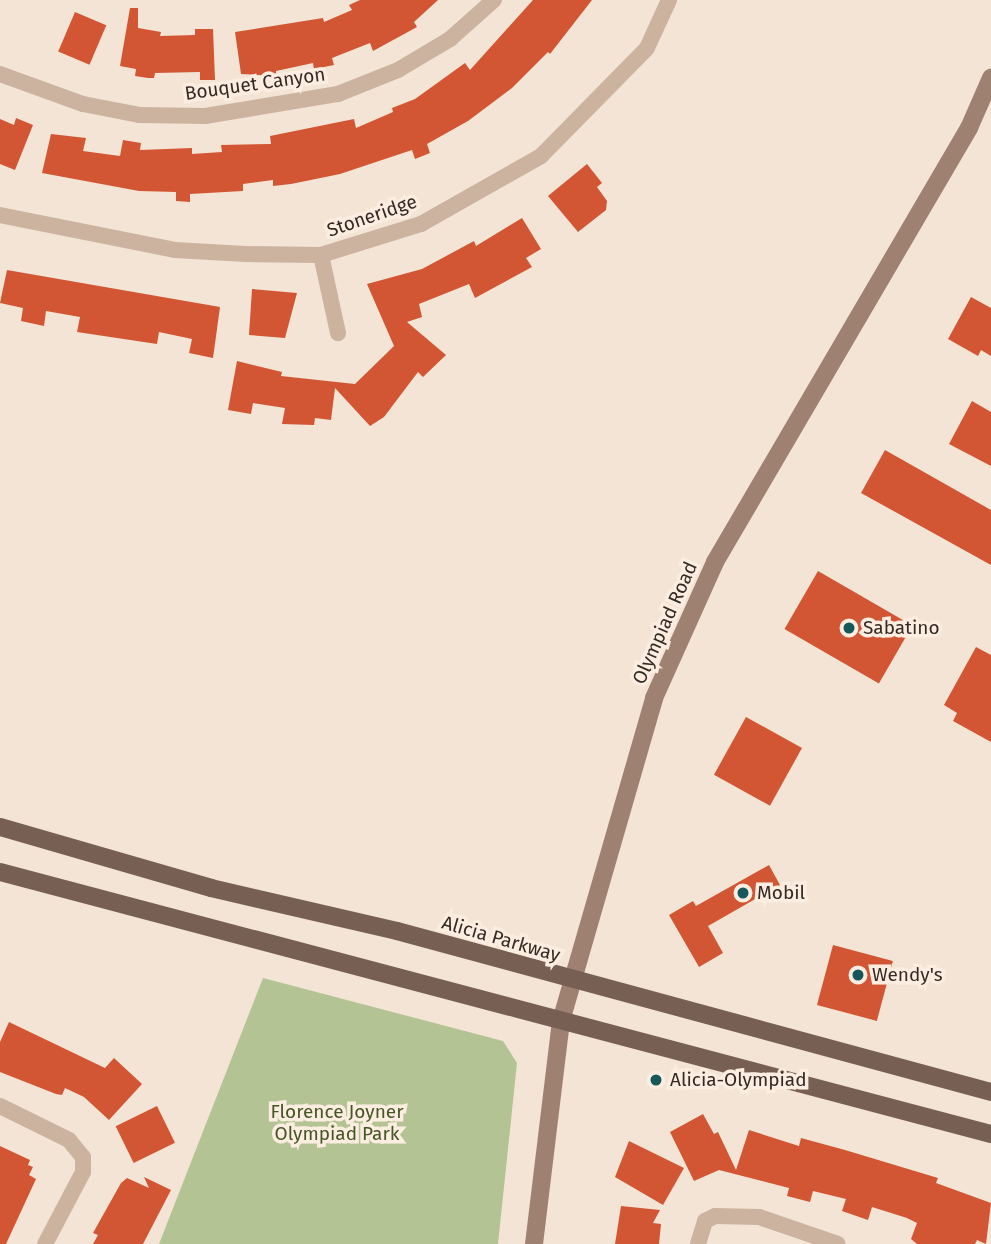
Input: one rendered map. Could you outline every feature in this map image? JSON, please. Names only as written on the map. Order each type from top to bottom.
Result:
[{"type":"main road","name":"Olympiad Road","points":[[534,1244],[561,1021],[570,980],[653,698],[715,562],[969,128],[991,78]]},
{"type":"main road","name":"Alicia Parkway","points":[[0,827],[211,888],[397,931],[991,1092]]},
{"type":"main road","points":[[0,872],[991,1134]]},
{"type":"street","name":"Bouquet Canyon","points":[[0,74],[83,104],[139,115],[217,114],[338,94],[398,70],[450,39],[494,0]]},
{"type":"street","name":"Stoneridge","points":[[0,215],[175,250],[321,255],[421,224],[541,156],[647,47],[669,0]]},
{"type":"street","points":[[321,255],[338,333]]},
{"type":"street","points":[[0,1106],[69,1140],[83,1157],[83,1172],[45,1244]]},
{"type":"street","points":[[698,1244],[705,1221],[715,1216],[759,1217],[838,1244]]},
{"type":"green space","name":"Florence Joyner Olympiad Park","points":[[263,978],[503,1041],[517,1063],[498,1244],[159,1244]]},
{"type":"building","points":[[360,0],[438,0],[414,22],[417,27],[373,51],[370,43],[332,58],[334,65],[314,69],[313,63],[276,71],[276,76],[241,74],[235,32],[323,18],[324,22],[352,10],[349,5]]},
{"type":"building","points":[[533,0],[592,0],[550,54],[548,52],[512,88],[468,121],[427,144],[430,153],[415,159],[412,150],[340,174],[291,184],[273,186],[273,180],[243,184],[243,191],[190,194],[190,202],[176,201],[176,192],[139,191],[42,173],[51,134],[86,138],[83,151],[120,156],[123,140],[141,143],[140,150],[192,148],[192,154],[222,152],[221,145],[271,144],[270,136],[354,119],[356,128],[415,99],[465,63],[470,70]]},
{"type":"building","points":[[130,8],[138,8],[138,28],[161,32],[160,36],[195,35],[195,29],[213,29],[215,80],[200,80],[200,72],[155,73],[154,78],[148,78],[135,76],[136,69],[120,66]]},
{"type":"building","points":[[75,12],[106,25],[89,65],[58,52]]},
{"type":"building","points":[[16,118],[33,125],[15,170],[0,164],[0,119],[14,125]]},
{"type":"building","points":[[587,164],[602,183],[597,187],[607,201],[606,210],[578,232],[548,196]]},
{"type":"building","points":[[522,218],[541,249],[526,258],[532,267],[475,298],[469,284],[419,304],[422,317],[407,322],[446,355],[423,377],[418,372],[384,417],[370,426],[335,388],[331,420],[315,418],[314,425],[282,424],[285,408],[253,403],[251,414],[228,410],[237,361],[282,372],[281,376],[355,384],[394,346],[367,284],[422,269],[474,241],[476,246]]},
{"type":"building","points":[[7,270],[220,307],[213,358],[189,353],[192,339],[159,332],[157,344],[77,332],[80,317],[46,311],[44,326],[21,321],[23,308],[0,303]]},
{"type":"building","points":[[252,289],[297,293],[285,338],[249,335]]},
{"type":"building","points":[[971,297],[991,308],[991,356],[981,350],[978,356],[948,339]]},
{"type":"building","points":[[972,401],[991,412],[991,466],[949,444]]},
{"type":"building","points":[[885,450],[991,510],[991,565],[861,493]]},
{"type":"building","name":"Sabatino","points":[[818,571],[912,626],[879,684],[784,629]]},
{"type":"building","points":[[976,647],[991,655],[991,742],[953,721],[957,713],[944,705]]},
{"type":"building","points":[[746,717],[802,748],[770,806],[714,775]]},
{"type":"building","points":[[769,865],[780,885],[708,926],[723,953],[699,967],[669,915],[693,901],[696,906]]},
{"type":"building","name":"Wendy's","points":[[833,945],[893,961],[877,1021],[817,1005]]},
{"type":"building","points":[[9,1022],[105,1068],[114,1058],[142,1084],[109,1120],[84,1097],[65,1088],[62,1095],[56,1094],[0,1072],[0,1042]]},
{"type":"building","points":[[157,1106],[175,1143],[134,1163],[116,1126]]},
{"type":"building","points":[[703,1114],[714,1134],[718,1132],[736,1170],[749,1130],[799,1146],[801,1138],[938,1178],[936,1183],[991,1203],[986,1244],[977,1240],[975,1244],[917,1244],[911,1239],[917,1223],[907,1218],[872,1207],[868,1220],[842,1211],[846,1199],[813,1191],[810,1202],[787,1196],[789,1188],[719,1170],[694,1181],[670,1132]]},
{"type":"building","points":[[629,1141],[684,1168],[663,1205],[615,1177]]},
{"type":"building","points":[[0,1146],[30,1160],[28,1165],[33,1167],[29,1175],[36,1179],[6,1244],[0,1244]]},
{"type":"building","points":[[144,1177],[171,1190],[143,1244],[93,1244],[98,1235],[93,1233],[121,1183],[127,1178],[149,1188]]},
{"type":"building","points":[[621,1206],[660,1210],[653,1223],[661,1224],[659,1244],[615,1244]]},
{"type":"place","name":"Sabatino","points":[[849,628]]},
{"type":"place","name":"Mobil","points":[[743,893]]},
{"type":"place","name":"Wendy's","points":[[858,975]]},
{"type":"place","name":"Alicia-Olympiad","points":[[656,1080]]}]
